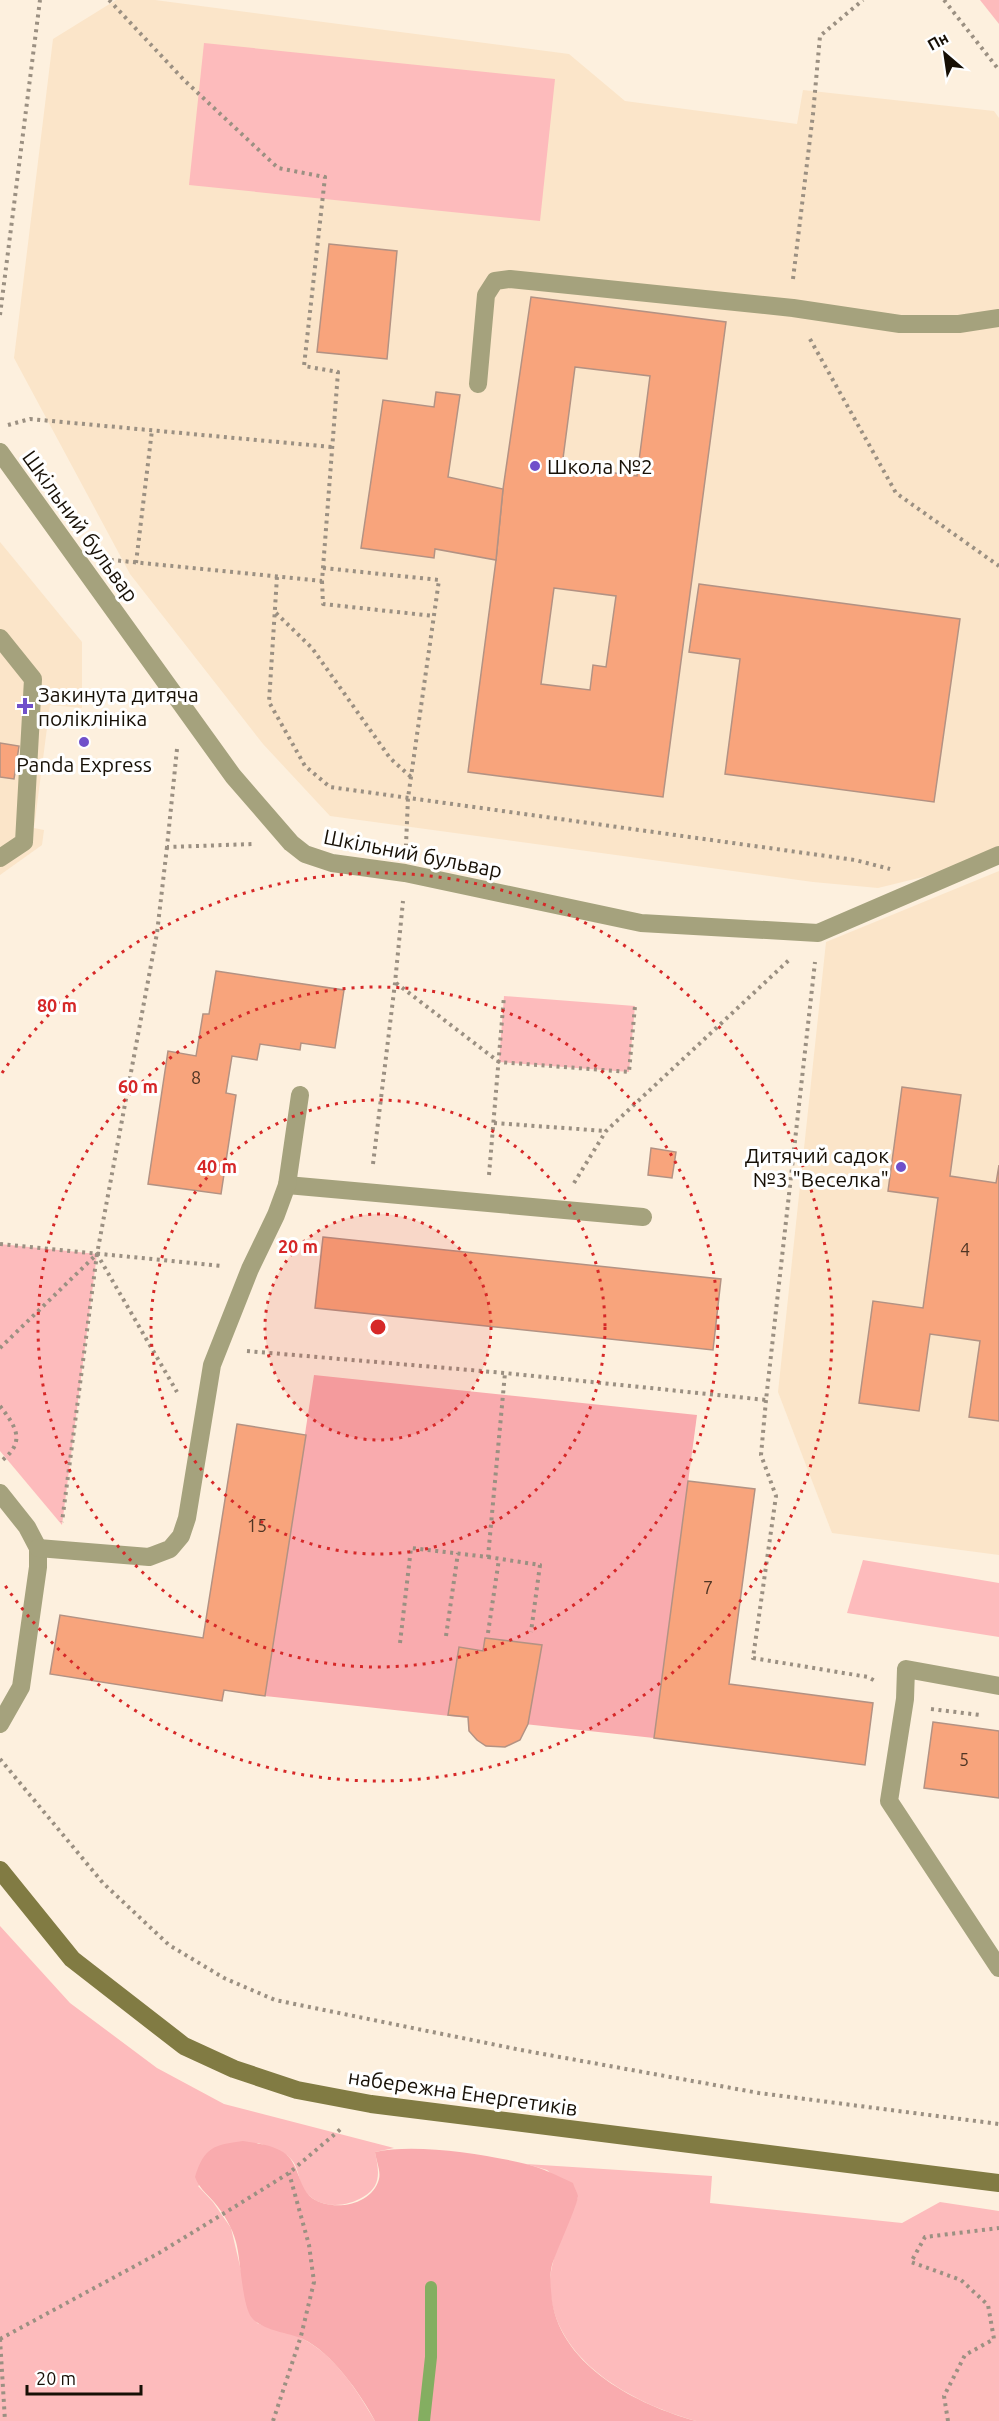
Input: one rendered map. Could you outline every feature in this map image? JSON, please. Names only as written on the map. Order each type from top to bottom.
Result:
[{"type":"street","points":[[478,384],[486,295],[495,281],[510,279],[793,308],[900,324],[959,324],[999,318]]},
{"type":"street","name":"Шкільний бульвар","points":[[0,452],[233,776],[291,843],[305,854],[332,863],[405,873],[641,923],[818,933],[999,855]]},
{"type":"street","points":[[0,638],[33,679],[24,842],[0,858]]},
{"type":"street","points":[[38,1548],[149,1557],[170,1548],[181,1536],[187,1518],[212,1365],[250,1269],[276,1215],[287,1185],[300,1095]]},
{"type":"street","points":[[287,1185],[642,1217]]},
{"type":"street","points":[[0,1493],[27,1527],[38,1548],[38,1567],[21,1687],[0,1724]]},
{"type":"street","points":[[999,1686],[906,1669],[905,1699],[889,1801],[999,1968]]},
{"type":"street","name":"набережна Енергетиків","points":[[0,1870],[72,1959],[184,2046],[234,2069],[297,2090],[371,2104],[999,2183]]},
{"type":"path","points":[[0,315],[40,0]]},
{"type":"path","points":[[109,0],[184,80],[278,168],[325,177],[304,366],[338,372],[322,581],[323,604],[434,616]]},
{"type":"path","points":[[863,0],[820,36],[792,285],[793,308],[896,493],[999,566]]},
{"type":"path","points":[[944,0],[999,70]]},
{"type":"path","points":[[0,427],[30,419],[332,447]]},
{"type":"path","points":[[136,562],[152,430]]},
{"type":"path","points":[[75,556],[322,581]]},
{"type":"path","points":[[323,568],[439,580],[408,798],[405,873],[395,983],[369,1192]]},
{"type":"path","points":[[277,576],[269,702],[305,766],[330,787],[855,860],[937,882]]},
{"type":"path","points":[[275,612],[312,648],[390,758],[411,777]]},
{"type":"path","points":[[61,1550],[62,1526],[97,1254],[157,933],[182,704]]},
{"type":"path","points":[[167,847],[291,843]]},
{"type":"path","points":[[558,1209],[606,1131],[818,933]]},
{"type":"path","points":[[818,933],[761,1455],[776,1496],[753,1658],[868,1677],[905,1699],[926,1708],[988,1716]]},
{"type":"path","points":[[395,983],[499,1062],[629,1072],[635,1006]]},
{"type":"path","points":[[487,1203],[504,996]]},
{"type":"path","points":[[494,1123],[606,1131]]},
{"type":"path","points":[[0,1244],[250,1269]]},
{"type":"path","points":[[0,1348],[97,1254]]},
{"type":"path","points":[[97,1254],[200,1432]]},
{"type":"path","points":[[220,1348],[505,1373],[766,1400]]},
{"type":"path","points":[[488,1557],[505,1373]]},
{"type":"path","points":[[0,1406],[16,1426],[16,1442],[8,1455],[0,1462]]},
{"type":"path","points":[[400,1643],[411,1548],[540,1565],[531,1632]]},
{"type":"path","points":[[446,1636],[458,1553]]},
{"type":"path","points":[[488,1633],[499,1559]]},
{"type":"path","points":[[0,1759],[103,1883],[169,1945],[224,1978],[274,2000],[521,2050],[748,2091],[999,2124]]},
{"type":"path","points":[[0,1773],[7,1768]]},
{"type":"path","points":[[5,2421],[0,2339],[159,2253],[289,2173],[371,2104]]},
{"type":"path","points":[[273,2421],[298,2344],[314,2282],[309,2246],[289,2173]]},
{"type":"path","points":[[948,2421],[944,2396],[965,2355],[994,2339],[988,2305],[961,2280],[911,2262],[925,2236],[999,2228]]},
{"type":"shaded area","name":"Школа №2","points":[[116,0],[155,0],[569,54],[625,101],[797,124],[803,90],[994,111],[999,118],[999,846],[975,859],[927,876],[878,888],[813,882],[330,816],[263,744],[130,574],[14,358],[53,39]]},
{"type":"shaded area","points":[[980,0],[999,0],[999,24]]},
{"type":"shaded area","points":[[204,43],[555,79],[540,221],[189,185]]},
{"type":"shaded area","name":"Закинута дитяча поліклініка","points":[[0,542],[82,642],[82,708],[50,705],[34,828],[44,830],[42,845],[0,875]]},
{"type":"shaded area","name":"Дитячий садок №3 \"Веселка\"","points":[[999,871],[999,1555],[832,1533],[778,1392],[826,942]]},
{"type":"shaded area","points":[[504,996],[635,1006],[629,1072],[499,1062]]},
{"type":"shaded area","points":[[0,1244],[97,1254],[62,1525],[0,1451]]},
{"type":"shaded area","points":[[314,1375],[697,1415],[654,1738],[265,1696]]},
{"type":"shaded area","points":[[863,1560],[999,1583],[999,1637],[847,1613]]},
{"type":"shaded area","points":[[0,1926],[70,2003],[157,2068],[224,2104],[394,2148],[375,2152],[378,2172],[376,2183],[369,2193],[347,2204],[330,2205],[314,2199],[302,2186],[291,2159],[278,2150],[258,2143],[198,2186],[213,2202],[231,2228],[243,2279],[257,2323],[300,2337],[327,2356],[354,2387],[375,2421],[0,2421]]},
{"type":"shaded area","points":[[243,2141],[269,2146],[283,2152],[293,2162],[307,2193],[312,2198],[330,2205],[350,2204],[368,2195],[375,2188],[379,2179],[375,2152],[391,2150],[430,2149],[491,2157],[532,2166],[573,2183],[578,2196],[577,2201],[552,2265],[550,2283],[552,2301],[559,2324],[571,2345],[587,2364],[606,2380],[650,2405],[696,2421],[375,2421],[344,2375],[314,2345],[263,2326],[252,2318],[249,2312],[238,2250],[232,2231],[221,2211],[195,2177],[206,2153],[217,2146]]},
{"type":"shaded area","points":[[526,2164],[712,2176],[710,2203],[902,2223],[940,2202],[999,2211],[999,2421],[696,2421],[646,2403],[622,2390],[599,2374],[580,2356],[564,2335],[554,2311],[550,2284],[553,2263],[578,2197],[547,2170]]},
{"type":"building","points":[[329,244],[397,251],[387,359],[317,352]]},
{"type":"building","points":[[531,297],[726,322],[663,797],[468,772],[503,489]],"holes":[[[575,367],[650,376],[637,476],[562,466]],[[554,588],[616,596],[606,667],[593,665],[590,690],[541,684]]]},
{"type":"building","points":[[436,392],[460,395],[448,477],[503,489],[496,560],[435,549],[434,558],[361,548],[383,400],[434,407]]},
{"type":"building","points":[[699,584],[960,619],[934,802],[725,774],[740,659],[689,652]]},
{"type":"building","points":[[0,743],[19,746],[14,779],[0,777]]},
{"type":"building","points":[[216,971],[344,990],[335,1048],[301,1043],[300,1050],[260,1044],[257,1060],[232,1056],[226,1093],[236,1095],[221,1194],[148,1184],[168,1051],[196,1056],[203,1014],[209,1014]]},
{"type":"building","points":[[902,1087],[961,1095],[950,1176],[996,1183],[999,1165],[999,1421],[969,1417],[980,1341],[930,1334],[919,1411],[859,1403],[873,1301],[923,1308],[938,1198],[888,1191]]},
{"type":"building","points":[[651,1148],[676,1152],[672,1178],[648,1175]]},
{"type":"building","points":[[323,1237],[721,1279],[713,1350],[315,1308]]},
{"type":"building","points":[[237,1424],[306,1435],[265,1696],[224,1690],[222,1701],[50,1674],[60,1615],[203,1638]]},
{"type":"building","points":[[688,1481],[755,1489],[729,1684],[873,1703],[865,1765],[654,1738]]},
{"type":"building","points":[[485,1638],[542,1645],[528,1724],[520,1740],[505,1747],[486,1746],[469,1731],[468,1717],[448,1715],[459,1647],[483,1651]]},
{"type":"building","points":[[933,1722],[999,1731],[999,1798],[924,1788]]},
{"type":"waterway","points":[[424,2421],[431,2357],[431,2287]]},
{"type":"place","name":"Школа №2","points":[[535,466]]},
{"type":"place","name":"Закинута дитяча поліклініка","points":[[25,706]]},
{"type":"place","name":"Panda Express","points":[[84,742]]},
{"type":"place","name":"Дитячий садок №3 \"Веселка\"","points":[[901,1167]]}]
